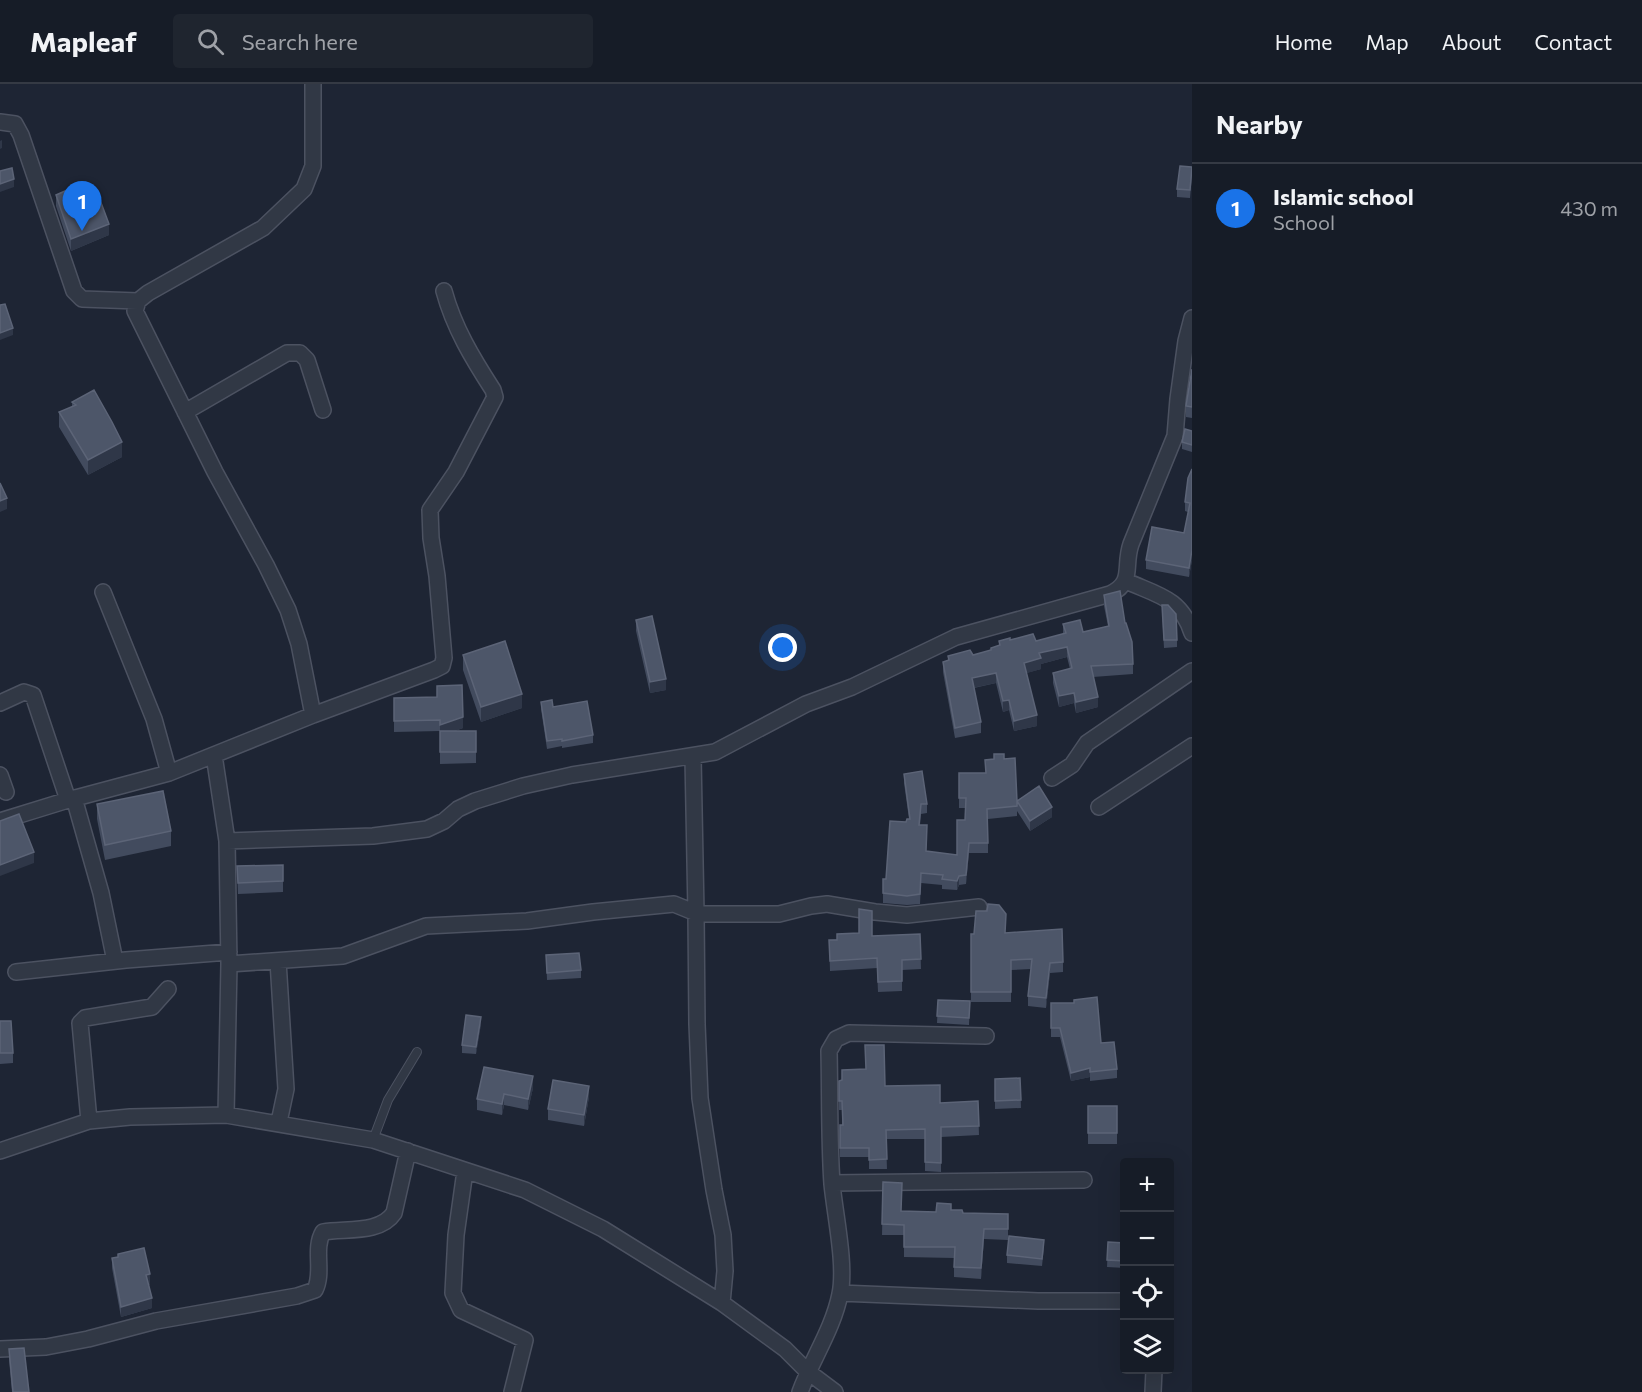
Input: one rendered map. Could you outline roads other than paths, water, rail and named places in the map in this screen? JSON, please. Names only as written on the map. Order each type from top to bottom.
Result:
[{"type":"street","points":[[313,84],[313,166],[304,189],[263,228],[148,293],[138,301],[135,311],[215,472],[288,610],[299,644],[313,715]]},
{"type":"street","points":[[0,122],[15,123],[21,135],[74,291],[82,298],[138,301]]},
{"type":"street","points":[[0,821],[169,773],[442,666],[444,658],[430,510],[456,472],[495,397],[449,311],[444,291]]},
{"type":"street","points":[[227,841],[373,836],[427,829],[475,801],[523,786],[572,775],[715,752],[806,704],[852,687],[956,637],[1110,594],[1126,581],[1128,554],[1175,436],[1186,341],[1192,318]]},
{"type":"street","points":[[185,412],[287,353],[300,353],[307,360],[323,410]]},
{"type":"street","points":[[1126,581],[1174,603],[1183,612],[1192,633]]},
{"type":"street","points":[[103,592],[154,719],[169,773]]},
{"type":"street","points":[[1052,778],[1072,765],[1087,743],[1192,671]]},
{"type":"street","points":[[0,703],[24,692],[33,695],[71,799],[101,893],[115,961]]},
{"type":"street","points":[[1099,807],[1192,746]]},
{"type":"street","points":[[213,755],[227,841],[229,958],[226,1115]]},
{"type":"street","points":[[693,757],[700,1098],[723,1234],[725,1270],[722,1303]]},
{"type":"street","points":[[0,775],[6,792]]},
{"type":"street","points":[[16,972],[115,961],[229,958],[278,961],[343,956],[426,926],[526,921],[674,904],[705,914],[779,914],[827,904],[887,914],[915,915],[979,907]]},
{"type":"street","points":[[278,961],[286,1089],[279,1122]]},
{"type":"street","points":[[89,1121],[80,1023],[85,1018],[152,1007],[168,989]]},
{"type":"street","points":[[800,1392],[807,1371],[832,1321],[840,1293],[841,1266],[832,1183],[829,1051],[836,1039],[849,1033],[986,1036]]},
{"type":"street","points":[[0,1151],[89,1121],[130,1117],[226,1115],[279,1122],[373,1140],[525,1190],[603,1229],[722,1303],[785,1349],[807,1371],[835,1392]]},
{"type":"street","points":[[0,1349],[57,1346],[156,1321],[297,1296],[315,1290],[319,1281],[319,1239],[323,1232],[375,1227],[389,1221],[394,1213],[408,1151]]},
{"type":"street","points":[[465,1171],[456,1235],[453,1293],[461,1310],[525,1340],[512,1392]]},
{"type":"street","points":[[832,1183],[1084,1180]]},
{"type":"street","points":[[840,1293],[1038,1301],[1120,1301]]},
{"type":"street","points":[[1153,1392],[1154,1374]]},
{"type":"lane","points":[[373,1140],[388,1100],[417,1052]]},
{"type":"place","name":"Islamic school","points":[[82,231]]}]
